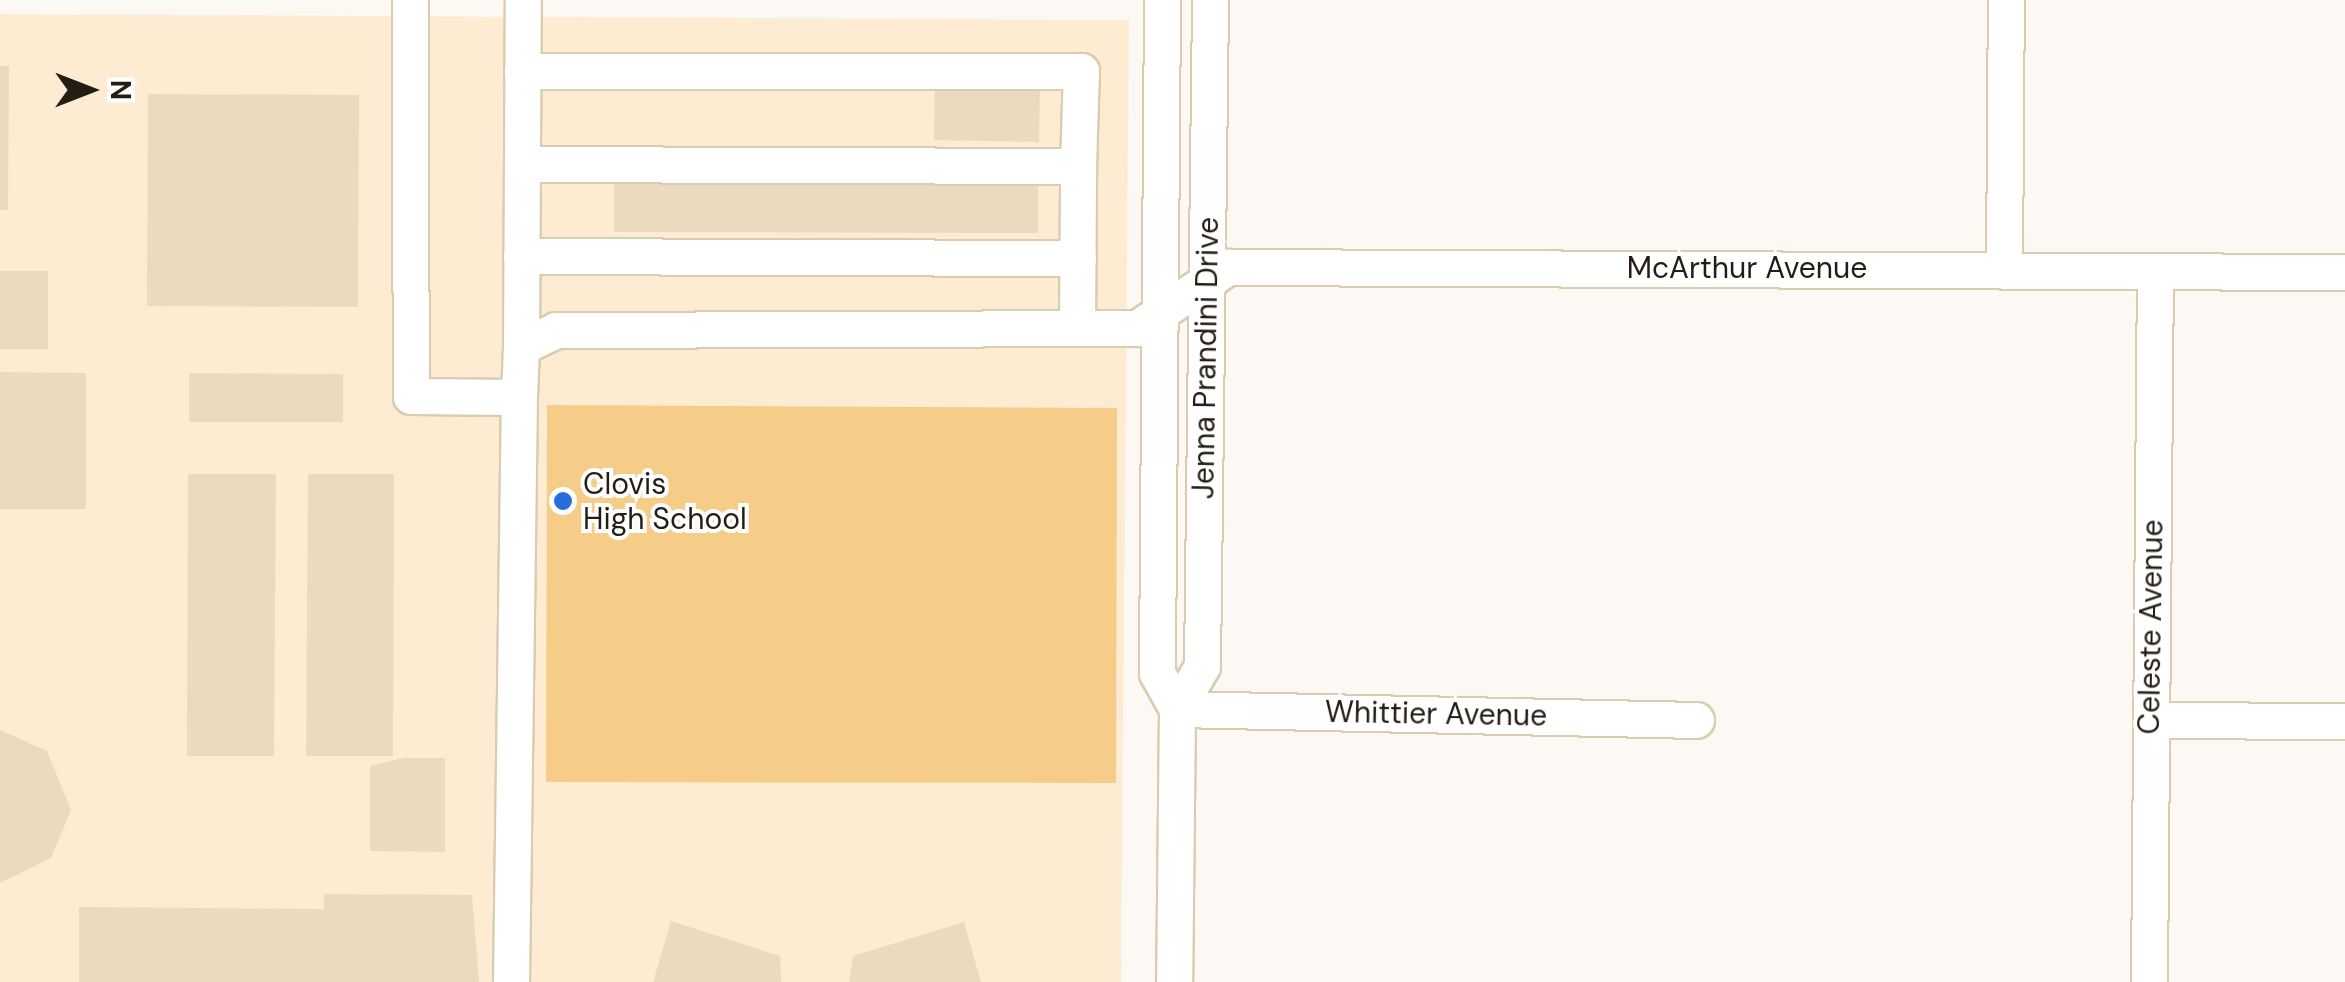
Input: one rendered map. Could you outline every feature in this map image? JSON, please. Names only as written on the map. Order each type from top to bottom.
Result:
[{"type":"street","points":[[410,0],[410,396],[519,397]]},
{"type":"street","points":[[511,982],[523,0]]},
{"type":"street","name":"Jenna Prandini Drive","points":[[1162,0],[1157,673],[1177,709]]},
{"type":"street","name":"Jenna Prandini Drive","points":[[1174,982],[1177,709],[1202,666],[1210,0]]},
{"type":"street","points":[[2004,268],[2006,0]]},
{"type":"street","points":[[522,70],[1081,72],[1077,328]]},
{"type":"street","points":[[522,164],[1078,166]]},
{"type":"street","points":[[521,256],[1078,258]]},
{"type":"street","name":"McArthur Avenue","points":[[520,347],[556,330],[1137,328],[1228,267],[2345,272]]},
{"type":"street","name":"Celeste Avenue","points":[[2148,982],[2154,272]]},
{"type":"street","name":"Whittier Avenue","points":[[1177,709],[1696,720]]},
{"type":"street","points":[[2150,720],[2345,721]]},
{"type":"shaded area","name":"Clovis High School","points":[[0,14],[1129,20],[1121,982],[0,982]]},
{"type":"shaded area","points":[[547,405],[1117,408],[1116,783],[546,782]]},
{"type":"building","points":[[0,66],[9,66],[8,210],[0,210]]},
{"type":"building","points":[[935,83],[1040,85],[1039,142],[934,140]]},
{"type":"building","points":[[148,94],[359,95],[358,307],[147,306]]},
{"type":"building","points":[[614,177],[1038,177],[1038,233],[614,232]]},
{"type":"building","points":[[0,271],[48,271],[48,349],[0,349]]},
{"type":"building","points":[[0,372],[86,373],[86,509],[0,509]]},
{"type":"building","points":[[189,373],[343,374],[343,422],[189,422]]},
{"type":"building","points":[[188,474],[276,474],[274,756],[187,756]]},
{"type":"building","points":[[308,474],[394,474],[393,756],[306,756]]},
{"type":"building","points":[[0,730],[47,751],[71,810],[51,858],[0,883]]},
{"type":"building","points":[[403,758],[445,758],[445,852],[370,851],[370,766]]},
{"type":"building","points":[[324,894],[472,895],[479,982],[79,982],[79,907],[324,909]]},
{"type":"building","points":[[671,921],[780,956],[781,982],[653,982]]},
{"type":"building","points":[[964,922],[981,982],[849,982],[853,956]]},
{"type":"place","name":"Clovis High School","points":[[563,501]]}]
